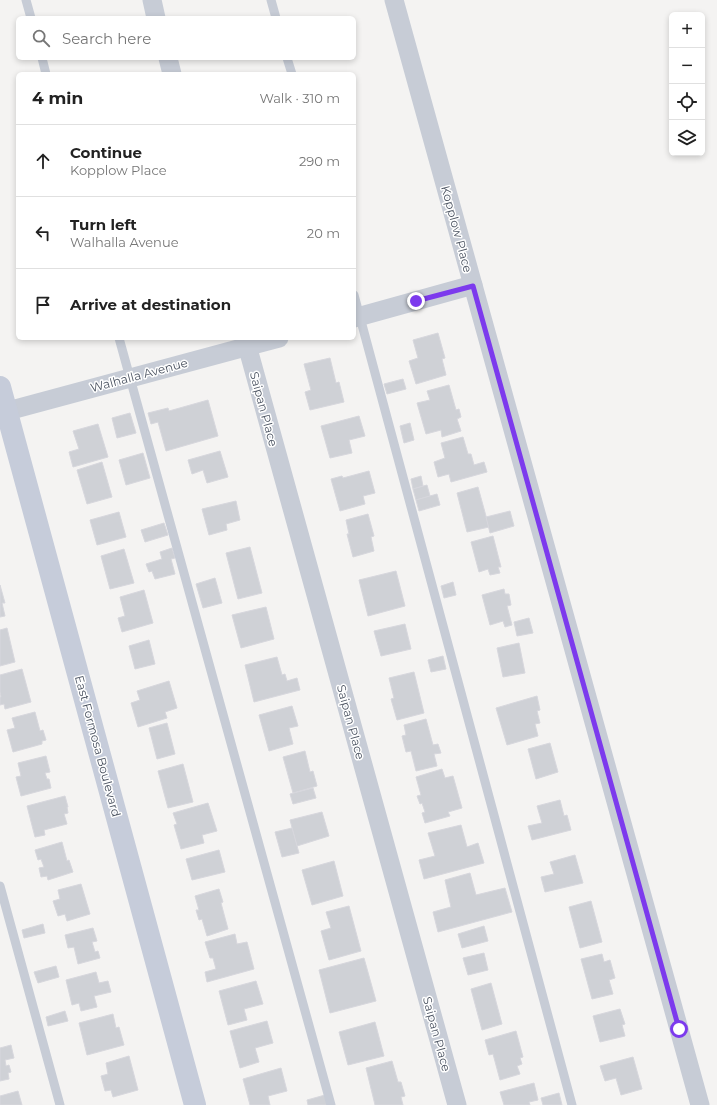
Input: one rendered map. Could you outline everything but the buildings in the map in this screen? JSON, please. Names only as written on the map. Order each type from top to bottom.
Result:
[{"type":"street","points":[[152,0],[156,16]]},
{"type":"street","name":"Kopplow Place","points":[[394,0],[700,1105]]},
{"type":"street","points":[[168,60],[172,72]]},
{"type":"street","points":[[357,317],[473,286]]},
{"type":"street","name":"Walhalla Avenue","points":[[3,412],[130,378],[246,342],[262,340]]},
{"type":"street","name":"Saipan Place","points":[[246,342],[457,1105]]},
{"type":"street","name":"East Formosa Boulevard","points":[[0,387],[3,412],[195,1105]]},
{"type":"lane","points":[[26,0],[30,16]]},
{"type":"lane","points":[[271,0],[275,16]]},
{"type":"lane","points":[[42,60],[46,72]]},
{"type":"lane","points":[[288,60],[291,72]]},
{"type":"lane","points":[[357,317],[572,1105]]},
{"type":"lane","points":[[120,340],[331,1105]]},
{"type":"lane","points":[[0,886],[60,1105]]},
{"type":"route","points":[[416,301],[473,286],[679,1029]]}]
